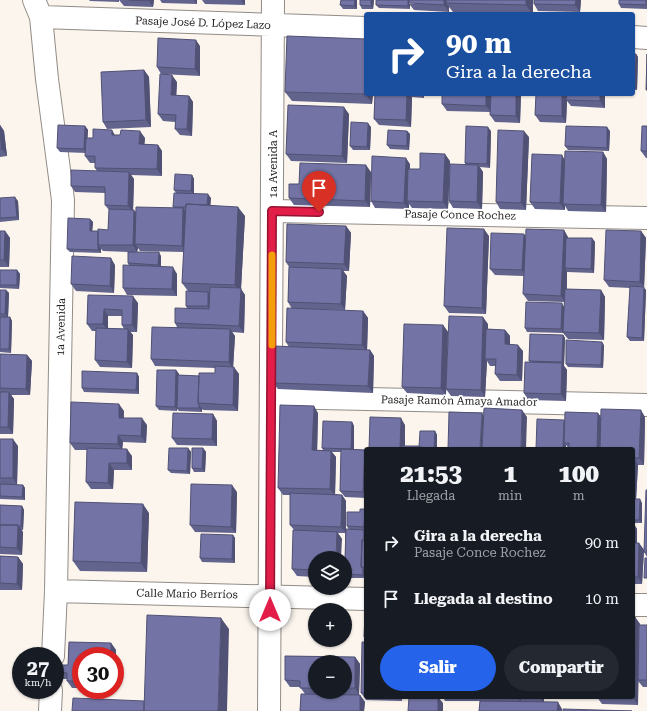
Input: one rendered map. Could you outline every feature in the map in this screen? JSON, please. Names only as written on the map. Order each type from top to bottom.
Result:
[{"type":"street","name":"1a Avenida A","points":[[270,711],[273,0]]},
{"type":"street","name":"Pasaje José D. López Lazo","points":[[38,9],[273,25],[364,28]]},
{"type":"street","name":"1a Avenida","points":[[38,9],[46,79],[64,200],[56,591],[53,647]]},
{"type":"street","points":[[635,37],[647,38]]},
{"type":"street","name":"Pasaje Conce Rochez","points":[[272,211],[647,218]]},
{"type":"street","name":"Pasaje Ramón Amaya Amador","points":[[271,398],[647,405]]},
{"type":"street","name":"Calle Mario Berríos","points":[[56,591],[364,598]]},
{"type":"street","points":[[635,605],[647,605]]},
{"type":"street","points":[[50,711],[51,699]]},
{"type":"building","points":[[341,0],[355,0],[354,6],[340,5]]},
{"type":"building","points":[[360,0],[371,0],[371,6],[360,5]]},
{"type":"building","points":[[376,0],[408,0],[408,6],[376,5]]},
{"type":"building","points":[[409,0],[444,0],[444,5],[409,3]]},
{"type":"building","points":[[446,0],[526,0],[526,5],[446,3]]},
{"type":"building","points":[[534,0],[576,0],[575,5],[534,4]]},
{"type":"building","points":[[619,0],[646,0],[646,5],[619,4]]},
{"type":"building","points":[[287,36],[364,39],[364,94],[285,92]]},
{"type":"building","points":[[158,38],[196,40],[195,69],[157,67]]},
{"type":"building","points":[[635,54],[636,54],[635,87]]},
{"type":"building","points":[[647,54],[647,90],[646,90]]},
{"type":"building","points":[[144,70],[146,120],[103,122],[101,72]]},
{"type":"building","points":[[160,74],[172,75],[171,95],[189,96],[187,129],[175,129],[176,115],[158,114]]},
{"type":"building","points":[[375,96],[407,96],[406,120],[374,119]]},
{"type":"building","points":[[442,96],[486,96],[486,106],[442,104]]},
{"type":"building","points":[[491,96],[516,96],[516,116],[490,115]]},
{"type":"building","points":[[536,96],[562,96],[562,116],[535,115]]},
{"type":"building","points":[[567,96],[600,96],[600,101],[566,100]]},
{"type":"building","points":[[288,105],[344,107],[342,156],[286,154]]},
{"type":"building","points":[[351,122],[368,123],[367,147],[350,146]]},
{"type":"building","points":[[58,125],[85,126],[84,149],[57,148]]},
{"type":"building","points":[[466,126],[488,127],[487,164],[465,163]]},
{"type":"building","points":[[566,126],[607,127],[607,148],[565,146]]},
{"type":"building","points":[[642,126],[647,126],[647,151],[641,151]]},
{"type":"building","points":[[93,129],[112,130],[112,135],[120,135],[121,130],[140,131],[139,144],[158,145],[157,169],[95,168],[95,156],[85,156],[86,138],[93,138]]},
{"type":"building","points":[[388,130],[407,131],[407,146],[387,145]]},
{"type":"building","points":[[498,130],[524,131],[521,203],[496,202]]},
{"type":"building","points":[[0,131],[2,149],[0,149]]},
{"type":"building","points":[[565,151],[603,152],[601,205],[563,204]]},
{"type":"building","points":[[420,153],[445,154],[443,202],[407,201],[408,169],[420,169]]},
{"type":"building","points":[[532,154],[562,155],[560,203],[530,202]]},
{"type":"building","points":[[372,156],[406,158],[404,203],[371,201]]},
{"type":"building","points":[[300,163],[366,165],[365,201],[289,198],[289,184],[299,184]]},
{"type":"building","points":[[450,164],[478,165],[477,202],[449,201]]},
{"type":"building","points":[[71,170],[129,172],[128,206],[105,205],[105,187],[71,186]]},
{"type":"building","points":[[175,174],[192,175],[191,191],[174,190]]},
{"type":"building","points":[[174,193],[208,194],[207,205],[186,204],[186,207],[173,207]]},
{"type":"building","points":[[15,197],[17,217],[0,218],[0,198]]},
{"type":"building","points":[[186,204],[238,207],[235,285],[182,283]]},
{"type":"building","points":[[136,207],[183,208],[182,246],[135,244]]},
{"type":"building","points":[[109,209],[134,210],[133,245],[98,245],[98,229],[108,230]]},
{"type":"building","points":[[68,218],[90,219],[90,231],[98,231],[98,250],[67,249]]},
{"type":"building","points":[[287,224],[346,226],[344,264],[286,262]]},
{"type":"building","points":[[447,228],[484,229],[482,308],[444,306]]},
{"type":"building","points":[[526,229],[564,230],[561,296],[523,294]]},
{"type":"building","points":[[606,230],[641,231],[640,282],[604,280]]},
{"type":"building","points":[[0,231],[5,231],[4,260],[0,260]]},
{"type":"building","points":[[491,233],[524,234],[522,270],[490,269]]},
{"type":"building","points":[[566,238],[592,238],[591,269],[565,268]]},
{"type":"building","points":[[128,252],[159,252],[158,265],[128,263]]},
{"type":"building","points":[[72,256],[111,258],[110,286],[71,284]]},
{"type":"building","points":[[123,265],[173,267],[172,289],[123,288]]},
{"type":"building","points":[[289,267],[342,269],[341,304],[288,302]]},
{"type":"building","points":[[0,270],[17,270],[17,285],[0,285]]},
{"type":"building","points":[[630,286],[644,287],[642,338],[627,337]]},
{"type":"building","points":[[210,287],[241,288],[239,326],[175,323],[175,308],[209,309]]},
{"type":"building","points":[[565,289],[601,290],[599,333],[563,332]]},
{"type":"building","points":[[0,290],[6,290],[5,314],[0,314]]},
{"type":"building","points":[[186,291],[208,292],[208,306],[186,306]]},
{"type":"building","points":[[88,295],[133,296],[132,325],[122,325],[122,310],[104,309],[103,324],[87,324]]},
{"type":"building","points":[[526,302],[562,303],[561,329],[525,328]]},
{"type":"building","points":[[287,308],[363,311],[362,345],[286,342]]},
{"type":"building","points":[[449,316],[483,317],[481,390],[446,389]]},
{"type":"building","points":[[0,317],[10,317],[9,349],[0,349]]},
{"type":"building","points":[[404,324],[443,325],[441,388],[402,387]]},
{"type":"building","points":[[152,327],[230,329],[229,362],[151,359]]},
{"type":"building","points":[[96,328],[128,329],[127,362],[95,360]]},
{"type":"building","points":[[486,329],[505,330],[505,344],[518,345],[517,375],[495,374],[496,359],[485,359]]},
{"type":"building","points":[[530,334],[563,335],[562,362],[529,361]]},
{"type":"building","points":[[566,340],[602,342],[601,365],[566,364]]},
{"type":"building","points":[[274,346],[370,350],[368,386],[273,383]]},
{"type":"building","points":[[0,354],[27,355],[26,389],[0,388]]},
{"type":"building","points":[[525,362],[562,363],[561,394],[524,393]]},
{"type":"building","points":[[215,366],[234,367],[233,405],[198,403],[199,373],[215,373]]},
{"type":"building","points":[[157,370],[176,370],[175,407],[156,406]]},
{"type":"building","points":[[82,371],[137,373],[136,390],[82,388]]},
{"type":"building","points":[[178,375],[199,376],[199,408],[177,408]]},
{"type":"building","points":[[0,392],[9,392],[8,427],[0,427]]},
{"type":"building","points":[[71,402],[119,404],[119,418],[142,418],[141,436],[118,435],[118,444],[70,443]]},
{"type":"building","points":[[280,405],[314,406],[312,450],[331,451],[330,489],[278,488]]},
{"type":"building","points":[[484,408],[522,410],[521,447],[482,447]]},
{"type":"building","points":[[601,409],[641,410],[639,458],[635,458],[635,447],[600,447]]},
{"type":"building","points":[[449,412],[482,413],[480,447],[448,447]]},
{"type":"building","points":[[565,412],[598,413],[597,447],[569,447],[569,443],[564,443]]},
{"type":"building","points":[[173,413],[213,414],[212,439],[172,438]]},
{"type":"building","points":[[370,417],[401,418],[400,447],[369,447]]},
{"type":"building","points":[[537,419],[564,420],[563,447],[536,447]]},
{"type":"building","points":[[323,421],[352,422],[351,449],[322,448]]},
{"type":"building","points":[[420,431],[435,431],[434,447],[419,447]]},
{"type":"building","points":[[0,439],[13,439],[13,478],[0,478]]},
{"type":"building","points":[[401,446],[419,446],[419,447]]},
{"type":"building","points":[[87,448],[127,449],[127,463],[109,463],[108,483],[86,482]]},
{"type":"building","points":[[169,448],[188,448],[187,471],[168,470]]},
{"type":"building","points":[[192,448],[203,448],[202,469],[192,468]]},
{"type":"building","points":[[341,449],[364,450],[363,492],[340,491]]},
{"type":"building","points":[[0,484],[23,485],[22,497],[0,496]]},
{"type":"building","points":[[191,484],[232,485],[231,527],[190,525]]},
{"type":"building","points":[[646,490],[647,552],[644,552]]},
{"type":"building","points":[[290,493],[342,495],[341,527],[290,525]]},
{"type":"building","points":[[635,499],[640,499],[639,520],[635,520]]},
{"type":"building","points":[[75,502],[143,504],[141,563],[73,561]]},
{"type":"building","points":[[0,505],[22,506],[21,526],[0,525]]},
{"type":"building","points":[[360,509],[364,509],[364,527],[347,526],[347,512],[360,512]]},
{"type":"building","points":[[0,525],[18,525],[17,548],[0,547]]},
{"type":"building","points":[[346,529],[364,530],[361,567],[363,569],[363,575],[352,574],[352,551],[345,551]]},
{"type":"building","points":[[293,530],[337,532],[336,551],[308,551],[308,570],[292,569]]},
{"type":"building","points":[[201,534],[233,535],[232,559],[200,558]]},
{"type":"building","points":[[362,540],[364,540],[364,567],[361,567]]},
{"type":"building","points":[[635,543],[639,543],[638,577],[635,577]]},
{"type":"building","points":[[0,556],[18,557],[17,584],[0,583]]},
{"type":"building","points":[[645,558],[647,558],[647,578],[644,578]]},
{"type":"building","points":[[147,615],[221,618],[218,711],[144,711]]},
{"type":"building","points":[[639,625],[647,625],[647,680],[638,680]]},
{"type":"building","points":[[69,642],[111,643],[111,647],[72,647],[72,681],[67,681],[67,673],[64,673],[64,665],[68,665]]},
{"type":"building","points":[[362,642],[364,642],[364,693],[361,693]]},
{"type":"building","points":[[285,656],[308,656],[308,688],[300,688],[300,681],[285,680]]},
{"type":"building","points":[[352,657],[355,657],[355,688],[352,688]]},
{"type":"building","points":[[301,694],[308,694],[308,699],[352,699],[352,695],[360,695],[360,711],[300,711]]},
{"type":"building","points":[[73,699],[144,701],[144,711],[72,711]]},
{"type":"building","points":[[409,699],[438,699],[438,711],[408,711]]},
{"type":"building","points":[[480,701],[558,702],[557,711],[479,711]]},
{"type":"building","points":[[563,709],[632,711],[563,711]]},
{"type":"slow traffic","points":[[272,255],[272,345]]},
{"type":"route","points":[[270,610],[272,211],[319,212]]}]
